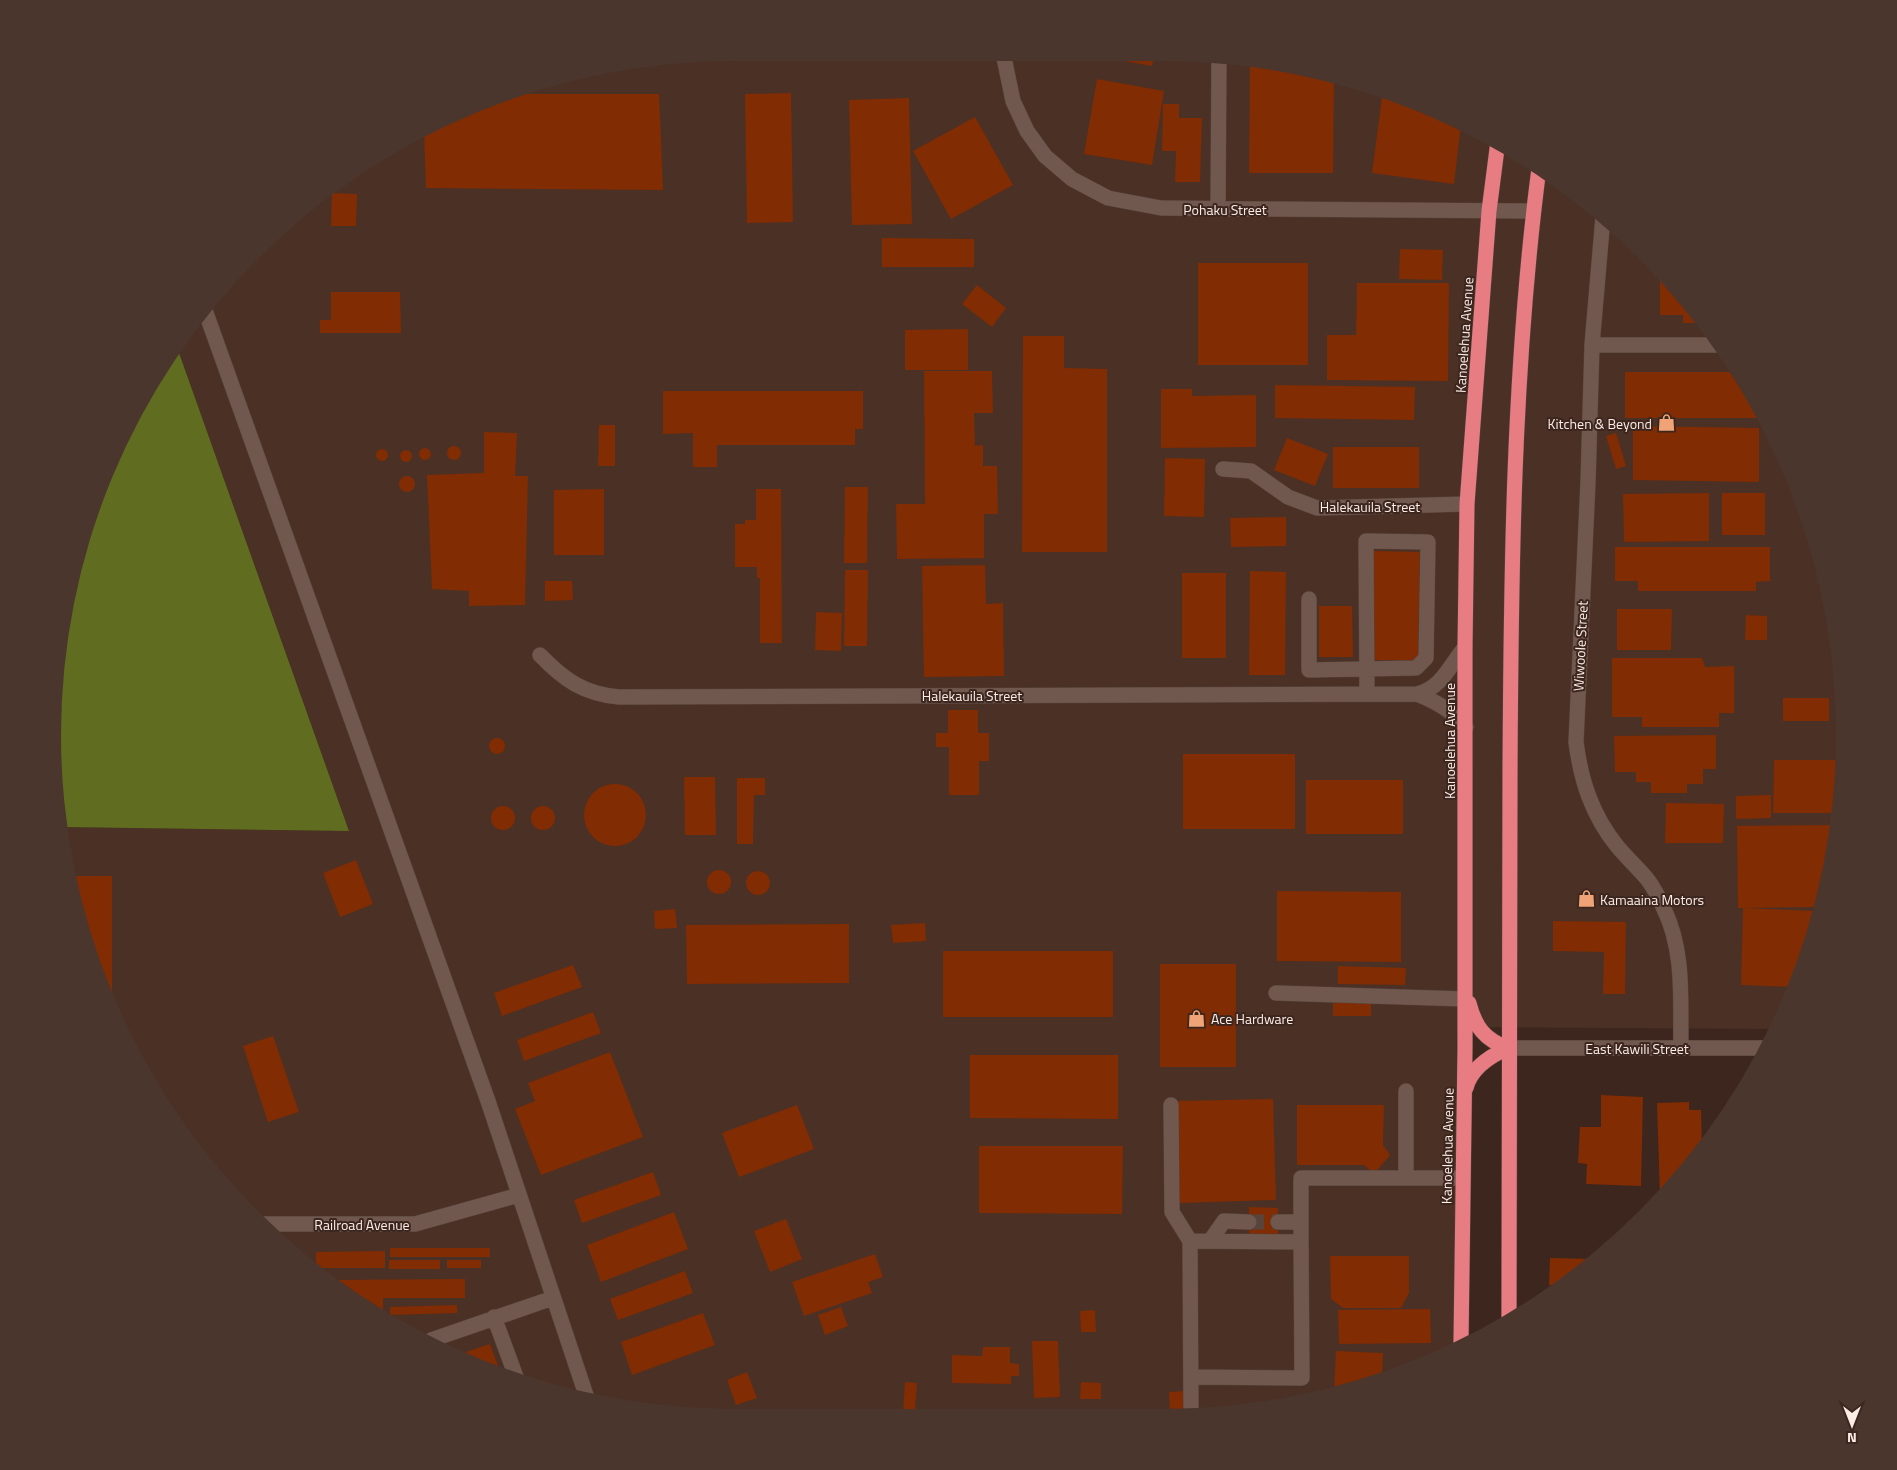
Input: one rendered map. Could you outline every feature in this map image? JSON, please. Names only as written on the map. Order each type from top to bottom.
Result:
[{"type":"highway","name":"Kanoelehua Avenue","points":[[1462,1338],[1467,504],[1489,211],[1497,151]]},
{"type":"highway","points":[[1509,1312],[1510,690],[1514,523],[1520,364],[1537,176]]},
{"type":"highway","points":[[1465,996],[1472,1014],[1483,1032],[1494,1043],[1508,1048]]},
{"type":"highway","points":[[1464,1096],[1468,1082],[1474,1072],[1493,1055],[1508,1048]]},
{"type":"street","name":"Pohaku Street","points":[[1005,61],[1013,101],[1027,131],[1044,156],[1072,180],[1108,198],[1161,208],[1533,211]]},
{"type":"street","points":[[1218,209],[1219,64]]},
{"type":"street","name":"Wiwoole Street","points":[[1602,225],[1592,345],[1577,750],[1585,791],[1599,821],[1617,846],[1648,880],[1665,910],[1676,938],[1680,967],[1681,1047]]},
{"type":"street","points":[[207,316],[488,1101],[585,1392]]},
{"type":"street","points":[[1592,345],[1711,345]]},
{"type":"street","name":"Halekauila Street","points":[[1223,470],[1251,471],[1288,497],[1318,508],[1467,504]]},
{"type":"street","points":[[1309,599],[1309,670],[1367,669],[1416,668],[1426,658],[1428,542],[1366,541],[1367,669],[1367,694]]},
{"type":"street","name":"Halekauila Street","points":[[540,656],[560,675],[572,682],[606,696],[619,697],[1417,694],[1435,687],[1446,675],[1465,647]]},
{"type":"street","name":"Halekauila Street","points":[[1417,694],[1445,707],[1466,727]]},
{"type":"street","points":[[1276,993],[1465,996]]},
{"type":"street","name":"East Kawili Street","points":[[1508,1048],[1758,1048]]},
{"type":"street","points":[[1406,1091],[1406,1178]]},
{"type":"street","points":[[1171,1105],[1172,1212],[1190,1240],[1192,1408]]},
{"type":"street","points":[[1191,1377],[1302,1378],[1301,1178],[1463,1178]]},
{"type":"street","name":"Railroad Avenue","points":[[272,1224],[415,1224],[519,1195]]},
{"type":"street","points":[[1210,1241],[1224,1221],[1249,1222]]},
{"type":"street","points":[[1278,1222],[1301,1222]]},
{"type":"street","points":[[1190,1240],[1301,1242]]},
{"type":"street","points":[[436,1339],[553,1298]]},
{"type":"street","points":[[494,1318],[514,1371]]},
{"type":"shaded area","points":[[735,61],[1162,61],[1206,63],[1250,67],[1336,84],[1379,97],[1460,131],[1499,152],[1572,200],[1606,228],[1638,259],[1669,291],[1697,325],[1745,398],[1766,437],[1784,477],[1800,518],[1813,561],[1830,647],[1836,735],[1830,823],[1823,866],[1800,952],[1768,1029],[1457,1027],[1455,1341],[1379,1373],[1336,1386],[1250,1403],[1162,1409],[735,1409],[647,1403],[561,1386],[518,1373],[437,1339],[361,1295],[325,1270],[291,1242],[259,1211],[228,1179],[200,1145],[175,1109],[131,1033],[97,952],[84,909],[68,827],[349,831],[180,354],[200,325],[228,291],[291,228],[325,200],[398,152],[437,131],[518,97],[604,74],[647,67]]},
{"type":"green space","points":[[180,354],[349,831],[68,827],[61,735],[63,691],[67,647],[84,561],[97,518],[131,437],[152,398]]},
{"type":"building","points":[[1124,61],[1153,61],[1152,66]]},
{"type":"building","points":[[1250,67],[1334,84],[1333,173],[1249,173]]},
{"type":"building","points":[[1097,79],[1164,91],[1152,165],[1084,154]]},
{"type":"building","points":[[791,93],[793,222],[747,223],[745,94]]},
{"type":"building","points":[[528,94],[659,94],[663,190],[426,188],[424,138],[477,113]]},
{"type":"building","points":[[909,98],[912,224],[852,225],[849,100]]},
{"type":"building","points":[[1382,98],[1460,131],[1454,184],[1372,173]]},
{"type":"building","points":[[1163,104],[1179,104],[1179,118],[1202,118],[1200,182],[1175,182],[1176,151],[1162,151]]},
{"type":"building","points":[[975,117],[1013,185],[951,219],[913,151]]},
{"type":"building","points":[[335,193],[357,194],[356,226],[331,226],[332,195]]},
{"type":"building","points":[[882,238],[974,239],[974,267],[882,267]]},
{"type":"building","points":[[1400,249],[1443,250],[1442,280],[1399,279]]},
{"type":"building","points":[[1198,263],[1308,263],[1308,365],[1198,365]]},
{"type":"building","points":[[1660,282],[1695,323],[1683,323],[1683,315],[1660,315]]},
{"type":"building","points":[[1357,283],[1449,283],[1448,381],[1327,380],[1327,335],[1356,335]]},
{"type":"building","points":[[977,285],[1006,308],[992,327],[962,304]]},
{"type":"building","points":[[331,292],[400,292],[401,333],[320,333],[320,320],[331,320]]},
{"type":"building","points":[[968,329],[968,370],[905,370],[905,330]]},
{"type":"building","points":[[1023,336],[1064,336],[1064,368],[1107,369],[1107,552],[1022,552]]},
{"type":"building","points":[[924,371],[992,371],[993,413],[974,413],[975,446],[983,445],[983,466],[997,466],[998,514],[984,514],[984,558],[897,559],[896,504],[925,504]]},
{"type":"building","points":[[1625,372],[1729,372],[1756,418],[1625,418]]},
{"type":"building","points":[[1275,385],[1415,387],[1414,420],[1275,418]]},
{"type":"building","points":[[1161,389],[1192,389],[1192,396],[1256,395],[1256,447],[1161,448]]},
{"type":"building","points":[[663,391],[863,391],[863,429],[855,429],[855,445],[717,445],[717,467],[693,467],[693,433],[663,434]]},
{"type":"building","points":[[599,425],[615,425],[615,466],[598,466]]},
{"type":"building","points":[[1633,426],[1759,428],[1759,482],[1633,480]]},
{"type":"building","points":[[484,432],[517,433],[515,476],[528,476],[525,605],[469,606],[469,591],[432,589],[427,475],[484,473]]},
{"type":"building","points":[[1616,433],[1626,466],[1616,469],[1606,436]]},
{"type":"building","points":[[1287,438],[1328,454],[1315,486],[1274,470]]},
{"type":"building","points":[[454,446],[459,448],[461,453],[459,458],[454,460],[449,458],[447,453],[449,448]]},
{"type":"building","points":[[1333,447],[1419,447],[1419,488],[1333,488]]},
{"type":"building","points":[[423,448],[427,448],[431,454],[427,460],[423,460],[419,456],[419,452]]},
{"type":"building","points":[[382,449],[388,455],[382,461],[376,455]]},
{"type":"building","points":[[408,450],[411,451],[411,461],[404,462],[401,461],[400,454],[401,451]]},
{"type":"building","points":[[1165,458],[1205,459],[1204,517],[1164,516]]},
{"type":"building","points":[[407,476],[415,484],[407,492],[399,484]]},
{"type":"building","points":[[845,487],[868,487],[867,563],[844,563]]},
{"type":"building","points":[[604,489],[604,555],[554,555],[554,490]]},
{"type":"building","points":[[756,489],[781,489],[782,643],[760,643],[760,578],[757,578],[757,567],[735,567],[735,524],[745,524],[745,520],[756,520]]},
{"type":"building","points":[[1709,493],[1709,541],[1624,542],[1623,494]]},
{"type":"building","points":[[1722,493],[1765,493],[1765,535],[1722,535]]},
{"type":"building","points":[[1286,517],[1286,546],[1231,547],[1230,518]]},
{"type":"building","points":[[1615,547],[1770,547],[1770,581],[1756,582],[1756,591],[1638,591],[1638,581],[1615,581]]},
{"type":"building","points":[[1374,551],[1420,552],[1418,661],[1372,660]]},
{"type":"building","points":[[985,565],[986,604],[1003,603],[1004,676],[924,677],[922,566]]},
{"type":"building","points":[[845,570],[868,570],[867,646],[844,646]]},
{"type":"building","points":[[1250,571],[1286,572],[1285,675],[1249,675]]},
{"type":"building","points":[[1182,573],[1226,573],[1226,658],[1182,658]]},
{"type":"building","points":[[545,581],[572,581],[573,600],[545,601]]},
{"type":"building","points":[[1319,606],[1352,606],[1353,657],[1319,657]]},
{"type":"building","points":[[1617,609],[1672,609],[1671,650],[1617,650]]},
{"type":"building","points":[[816,612],[842,613],[841,651],[815,650]]},
{"type":"building","points":[[1746,615],[1767,616],[1767,640],[1745,640]]},
{"type":"building","points":[[1612,658],[1702,658],[1705,667],[1734,666],[1734,713],[1719,713],[1719,727],[1642,727],[1642,717],[1612,717]]},
{"type":"building","points":[[1783,698],[1829,698],[1829,721],[1783,721]]},
{"type":"building","points":[[948,710],[978,710],[978,733],[989,733],[989,761],[979,761],[979,795],[949,795],[949,747],[936,747],[936,733],[948,733]]},
{"type":"building","points":[[1716,735],[1716,769],[1703,769],[1703,784],[1687,784],[1687,793],[1651,793],[1651,782],[1636,782],[1636,772],[1615,772],[1614,736]]},
{"type":"building","points":[[494,738],[500,738],[505,743],[503,752],[494,754],[489,749],[489,743]]},
{"type":"building","points":[[1183,754],[1295,754],[1295,829],[1183,829]]},
{"type":"building","points":[[1774,760],[1835,760],[1831,813],[1773,813]]},
{"type":"building","points":[[684,777],[715,777],[716,835],[685,835]]},
{"type":"building","points":[[737,778],[765,778],[765,795],[754,795],[753,844],[737,844]]},
{"type":"building","points":[[1306,780],[1403,780],[1403,834],[1306,834]]},
{"type":"building","points":[[615,784],[632,789],[637,793],[641,798],[646,815],[641,832],[637,837],[632,841],[615,846],[598,841],[593,837],[589,832],[584,815],[589,798],[593,793],[598,789]]},
{"type":"building","points":[[1771,795],[1771,818],[1736,819],[1736,796]]},
{"type":"building","points":[[1666,803],[1724,804],[1723,843],[1665,843]]},
{"type":"building","points":[[503,806],[512,809],[515,818],[512,827],[503,830],[494,827],[491,818],[494,809]]},
{"type":"building","points":[[543,806],[552,809],[555,818],[552,827],[543,830],[534,827],[531,818],[534,809]]},
{"type":"building","points":[[1830,825],[1813,907],[1738,908],[1737,826]]},
{"type":"building","points":[[356,860],[373,904],[340,917],[323,873]]},
{"type":"building","points":[[719,870],[728,873],[731,882],[728,891],[719,894],[710,891],[707,882],[710,873]]},
{"type":"building","points":[[758,871],[767,874],[770,883],[767,892],[758,895],[749,892],[746,883],[749,874]]},
{"type":"building","points":[[76,876],[112,876],[112,990],[97,952]]},
{"type":"building","points":[[1277,891],[1401,892],[1401,962],[1277,961]]},
{"type":"building","points":[[1743,908],[1812,911],[1800,952],[1786,987],[1741,985]]},
{"type":"building","points":[[675,909],[677,928],[655,929],[654,911]]},
{"type":"building","points":[[1553,921],[1626,922],[1625,994],[1603,994],[1604,952],[1553,951]]},
{"type":"building","points":[[925,923],[926,941],[893,943],[891,925]]},
{"type":"building","points":[[849,924],[849,983],[687,984],[686,925]]},
{"type":"building","points":[[943,951],[1113,951],[1113,1017],[943,1017]]},
{"type":"building","points":[[1160,964],[1236,964],[1236,1067],[1160,1067]]},
{"type":"building","points":[[573,965],[582,987],[502,1016],[494,993]]},
{"type":"building","points":[[1338,966],[1406,968],[1405,985],[1338,984]]},
{"type":"building","points":[[1333,1003],[1371,1003],[1371,1016],[1333,1016]]},
{"type":"building","points":[[593,1012],[601,1033],[524,1061],[517,1040]]},
{"type":"building","points":[[273,1036],[299,1112],[268,1122],[243,1046]]},
{"type":"building","points":[[610,1052],[643,1137],[541,1175],[515,1109],[535,1101],[528,1083]]},
{"type":"building","points":[[970,1055],[1118,1055],[1118,1119],[970,1118]]},
{"type":"building","points":[[1601,1095],[1643,1097],[1641,1186],[1586,1184],[1587,1164],[1578,1163],[1580,1127],[1601,1127]]},
{"type":"building","points":[[1273,1099],[1276,1200],[1179,1203],[1176,1101]]},
{"type":"building","points":[[1689,1102],[1689,1110],[1701,1110],[1702,1138],[1660,1189],[1657,1103]]},
{"type":"building","points":[[797,1105],[814,1149],[739,1177],[722,1133]]},
{"type":"building","points":[[1297,1105],[1384,1105],[1383,1145],[1390,1155],[1374,1174],[1364,1165],[1297,1165]]},
{"type":"building","points":[[979,1146],[1123,1146],[1122,1214],[979,1213]]},
{"type":"building","points":[[653,1172],[661,1195],[582,1223],[574,1200]]},
{"type":"building","points":[[1249,1207],[1278,1208],[1278,1234],[1249,1234]]},
{"type":"building","points":[[674,1212],[688,1249],[601,1282],[587,1245]]},
{"type":"building","points":[[786,1219],[802,1259],[770,1272],[754,1231]]},
{"type":"building","points":[[390,1248],[490,1248],[490,1257],[390,1257]]},
{"type":"building","points":[[385,1251],[385,1268],[323,1268],[316,1263],[316,1252]]},
{"type":"building","points":[[875,1254],[883,1277],[868,1282],[872,1293],[804,1316],[792,1282]]},
{"type":"building","points":[[1330,1256],[1409,1256],[1409,1293],[1401,1308],[1343,1308],[1331,1299]]},
{"type":"building","points":[[1550,1258],[1586,1259],[1572,1270],[1549,1285]]},
{"type":"building","points":[[389,1260],[440,1260],[440,1269],[389,1269]]},
{"type":"building","points":[[447,1260],[481,1260],[481,1268],[447,1268]]},
{"type":"building","points":[[685,1271],[693,1293],[618,1320],[610,1299]]},
{"type":"building","points":[[465,1279],[465,1298],[383,1298],[383,1309],[339,1280]]},
{"type":"building","points":[[457,1305],[457,1313],[393,1315],[390,1313],[390,1307]]},
{"type":"building","points":[[841,1307],[848,1326],[825,1335],[818,1315]]},
{"type":"building","points":[[1430,1309],[1431,1343],[1339,1344],[1338,1310]]},
{"type":"building","points":[[1095,1310],[1096,1332],[1081,1332],[1080,1311]]},
{"type":"building","points":[[703,1313],[715,1345],[632,1375],[621,1342]]},
{"type":"building","points":[[1032,1341],[1058,1341],[1060,1397],[1034,1398]]},
{"type":"building","points":[[490,1344],[498,1365],[477,1357],[466,1352]]},
{"type":"building","points":[[983,1347],[1010,1347],[1010,1363],[1019,1364],[1019,1376],[1011,1376],[1011,1384],[952,1383],[952,1355],[982,1356]]},
{"type":"building","points":[[1336,1351],[1383,1353],[1382,1372],[1334,1386]]},
{"type":"building","points":[[747,1372],[757,1398],[736,1405],[727,1380]]},
{"type":"building","points":[[905,1382],[917,1383],[915,1409],[903,1409]]},
{"type":"building","points":[[1081,1382],[1101,1383],[1101,1399],[1080,1399]]},
{"type":"building","points":[[1184,1391],[1185,1408],[1170,1409],[1169,1392]]},
{"type":"tunnel","points":[[1249,1222],[1278,1222]]},
{"type":"place","name":"Kitchen & Beyond","points":[[1666,423]]},
{"type":"place","name":"Kamaaina Motors","points":[[1586,899]]},
{"type":"place","name":"Ace Hardware","points":[[1197,1018]]}]
